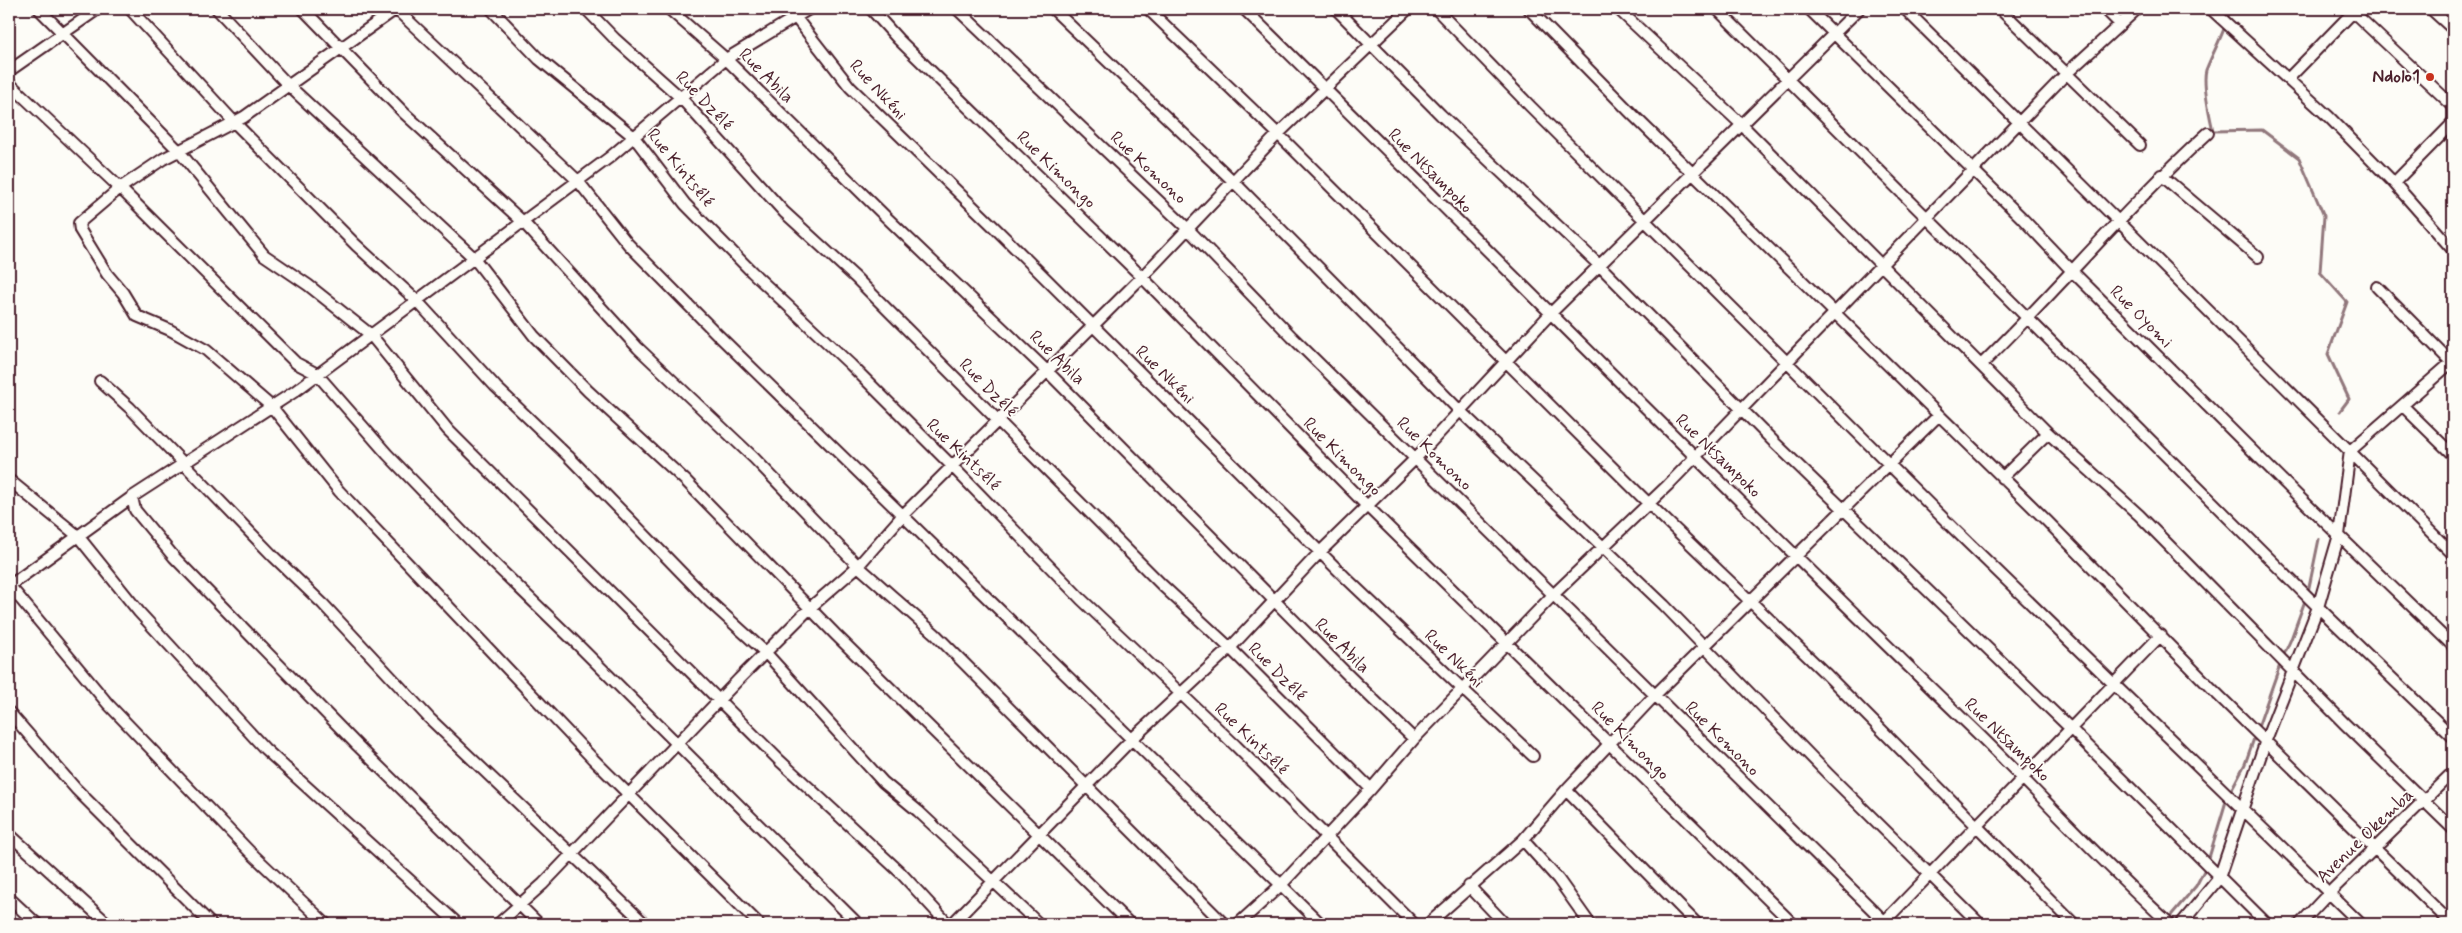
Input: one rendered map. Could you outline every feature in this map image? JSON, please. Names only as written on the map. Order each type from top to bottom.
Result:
[{"type":"street","points":[[39,9],[178,150],[264,255],[308,285],[372,334],[448,430],[780,761],[900,872],[948,924]]},
{"type":"street","points":[[9,71],[62,32],[98,9]]},
{"type":"street","points":[[130,9],[234,122],[356,245],[417,301],[496,387],[568,456],[710,602],[766,652],[883,782],[918,811],[1038,924]]},
{"type":"street","points":[[217,9],[288,86],[344,140],[474,258],[534,336],[588,391],[680,475],[811,607],[836,635],[1130,924]]},
{"type":"street","points":[[303,9],[404,113],[523,222],[638,348],[754,458],[858,566],[935,634],[1224,924]]},
{"type":"street","points":[[760,924],[523,687],[338,491],[272,407],[206,350],[170,330],[137,316],[123,293],[107,274],[80,230],[79,223],[120,188],[178,150],[244,117],[396,9],[578,181],[628,244],[902,516],[1321,924]]},
{"type":"street","name":"Rue Kintsélé","points":[[491,9],[538,59],[634,137],[685,204],[952,466],[1081,599],[1327,836],[1414,924]]},
{"type":"street","name":"Rue Dzélé","points":[[586,9],[614,39],[681,98],[784,212],[855,277],[1163,586],[1230,648],[1371,789]]},
{"type":"street","name":"Rue Abila","points":[[669,9],[726,59],[887,218],[1047,371],[1414,739]]},
{"type":"street","name":"Rue Nkéni","points":[[785,9],[796,18],[850,88],[997,230],[1092,327],[1320,552],[1533,756]]},
{"type":"street","points":[[326,924],[249,851],[108,704],[9,585],[132,497],[272,407],[578,181],[634,137],[726,59],[810,9]]},
{"type":"street","name":"Rue Kimongo","points":[[871,9],[898,39],[1142,278],[1367,506],[1794,924]]},
{"type":"street","name":"Rue Komono","points":[[957,9],[1188,229],[1292,337],[1884,923]]},
{"type":"street","points":[[1053,9],[1234,181],[1459,410],[1664,605],[1828,774],[1980,924]]},
{"type":"street","points":[[1148,9],[1278,134],[1649,504],[1751,600],[2074,924]]},
{"type":"street","name":"Rue Ntsampoko","points":[[1244,9],[1552,312],[1694,457],[2024,778],[2123,882],[2170,924]]},
{"type":"street","points":[[1336,9],[1441,115],[1598,265],[1843,509],[2070,728],[2267,924]]},
{"type":"street","points":[[498,924],[572,854],[676,744],[811,607],[858,566],[902,516],[1142,278],[1278,134],[1408,9]]},
{"type":"street","points":[[1436,9],[1530,106],[1889,463],[2242,810],[2362,924]]},
{"type":"street","points":[[1529,9],[2161,635],[2213,690],[2452,924]]},
{"type":"street","points":[[1618,9],[1742,126],[2048,432],[2139,515],[2453,829]]},
{"type":"street","points":[[1717,9],[1786,80],[2318,607],[2453,737]]},
{"type":"street","name":"Rue Oyomi","points":[[1809,9],[2453,646]]},
{"type":"street","points":[[952,924],[1132,739],[1230,648],[1320,552],[1415,459],[1505,361],[1598,265],[1860,9]]},
{"type":"street","points":[[1905,9],[2453,554]]},
{"type":"street","points":[[2000,9],[2140,145]]},
{"type":"street","points":[[2105,9],[2120,24]]},
{"type":"street","points":[[1238,924],[1281,885],[1371,789],[1414,739],[1553,595],[1649,504],[2067,73],[2137,9]]},
{"type":"street","points":[[2211,9],[2288,79],[2394,183],[2453,250]]},
{"type":"street","points":[[2431,9],[2453,29]]},
{"type":"street","points":[[2288,79],[2354,10],[2453,106]]},
{"type":"street","points":[[9,83],[120,188],[296,363],[317,374],[387,454],[467,537],[858,924]]},
{"type":"street","points":[[2394,183],[2453,123]]},
{"type":"street","points":[[1982,364],[2028,319],[2120,222],[2161,175],[2208,133]]},
{"type":"street","points":[[2161,175],[2258,257]]},
{"type":"street","points":[[2181,924],[2219,878],[2266,740],[2318,607],[2339,534],[2350,451],[2453,362],[2377,287]]},
{"type":"street","points":[[100,381],[130,408],[274,557],[324,604],[429,718],[645,924]]},
{"type":"street","points":[[2403,406],[2453,455]]},
{"type":"street","points":[[1428,924],[1522,840],[1655,695],[1939,415]]},
{"type":"street","points":[[2002,478],[2048,432]]},
{"type":"street","points":[[9,480],[78,536],[139,612],[265,749],[458,924]]},
{"type":"street","points":[[132,497],[135,510],[174,557],[357,746],[518,906],[539,924]]},
{"type":"street","points":[[1884,923],[2161,635]]},
{"type":"street","points":[[9,712],[76,789],[211,924]]},
{"type":"street","name":"Avenue Okemba","points":[[2300,924],[2329,893],[2453,772]]},
{"type":"street","points":[[1566,790],[1697,924]]},
{"type":"street","points":[[9,834],[108,924]]},
{"type":"street","points":[[1522,840],[1558,879],[1590,924]]},
{"type":"street","points":[[1469,886],[1505,924]]},
{"type":"street","points":[[9,898],[37,924]]},
{"type":"waterway","points":[[2230,9],[2226,25],[2205,76],[2213,131],[2262,130],[2299,158],[2324,216],[2320,272],[2347,302],[2328,354],[2349,399],[2340,411]]},
{"type":"waterway","points":[[2308,592],[2319,539]]},
{"type":"waterway","points":[[2230,792],[2245,764],[2306,598]]},
{"type":"waterway","points":[[2208,861],[2227,798]]},
{"type":"waterway","points":[[2167,920],[2196,886],[2206,867]]},
{"type":"place","name":"Ndolo1","points":[[2430,77]]}]
